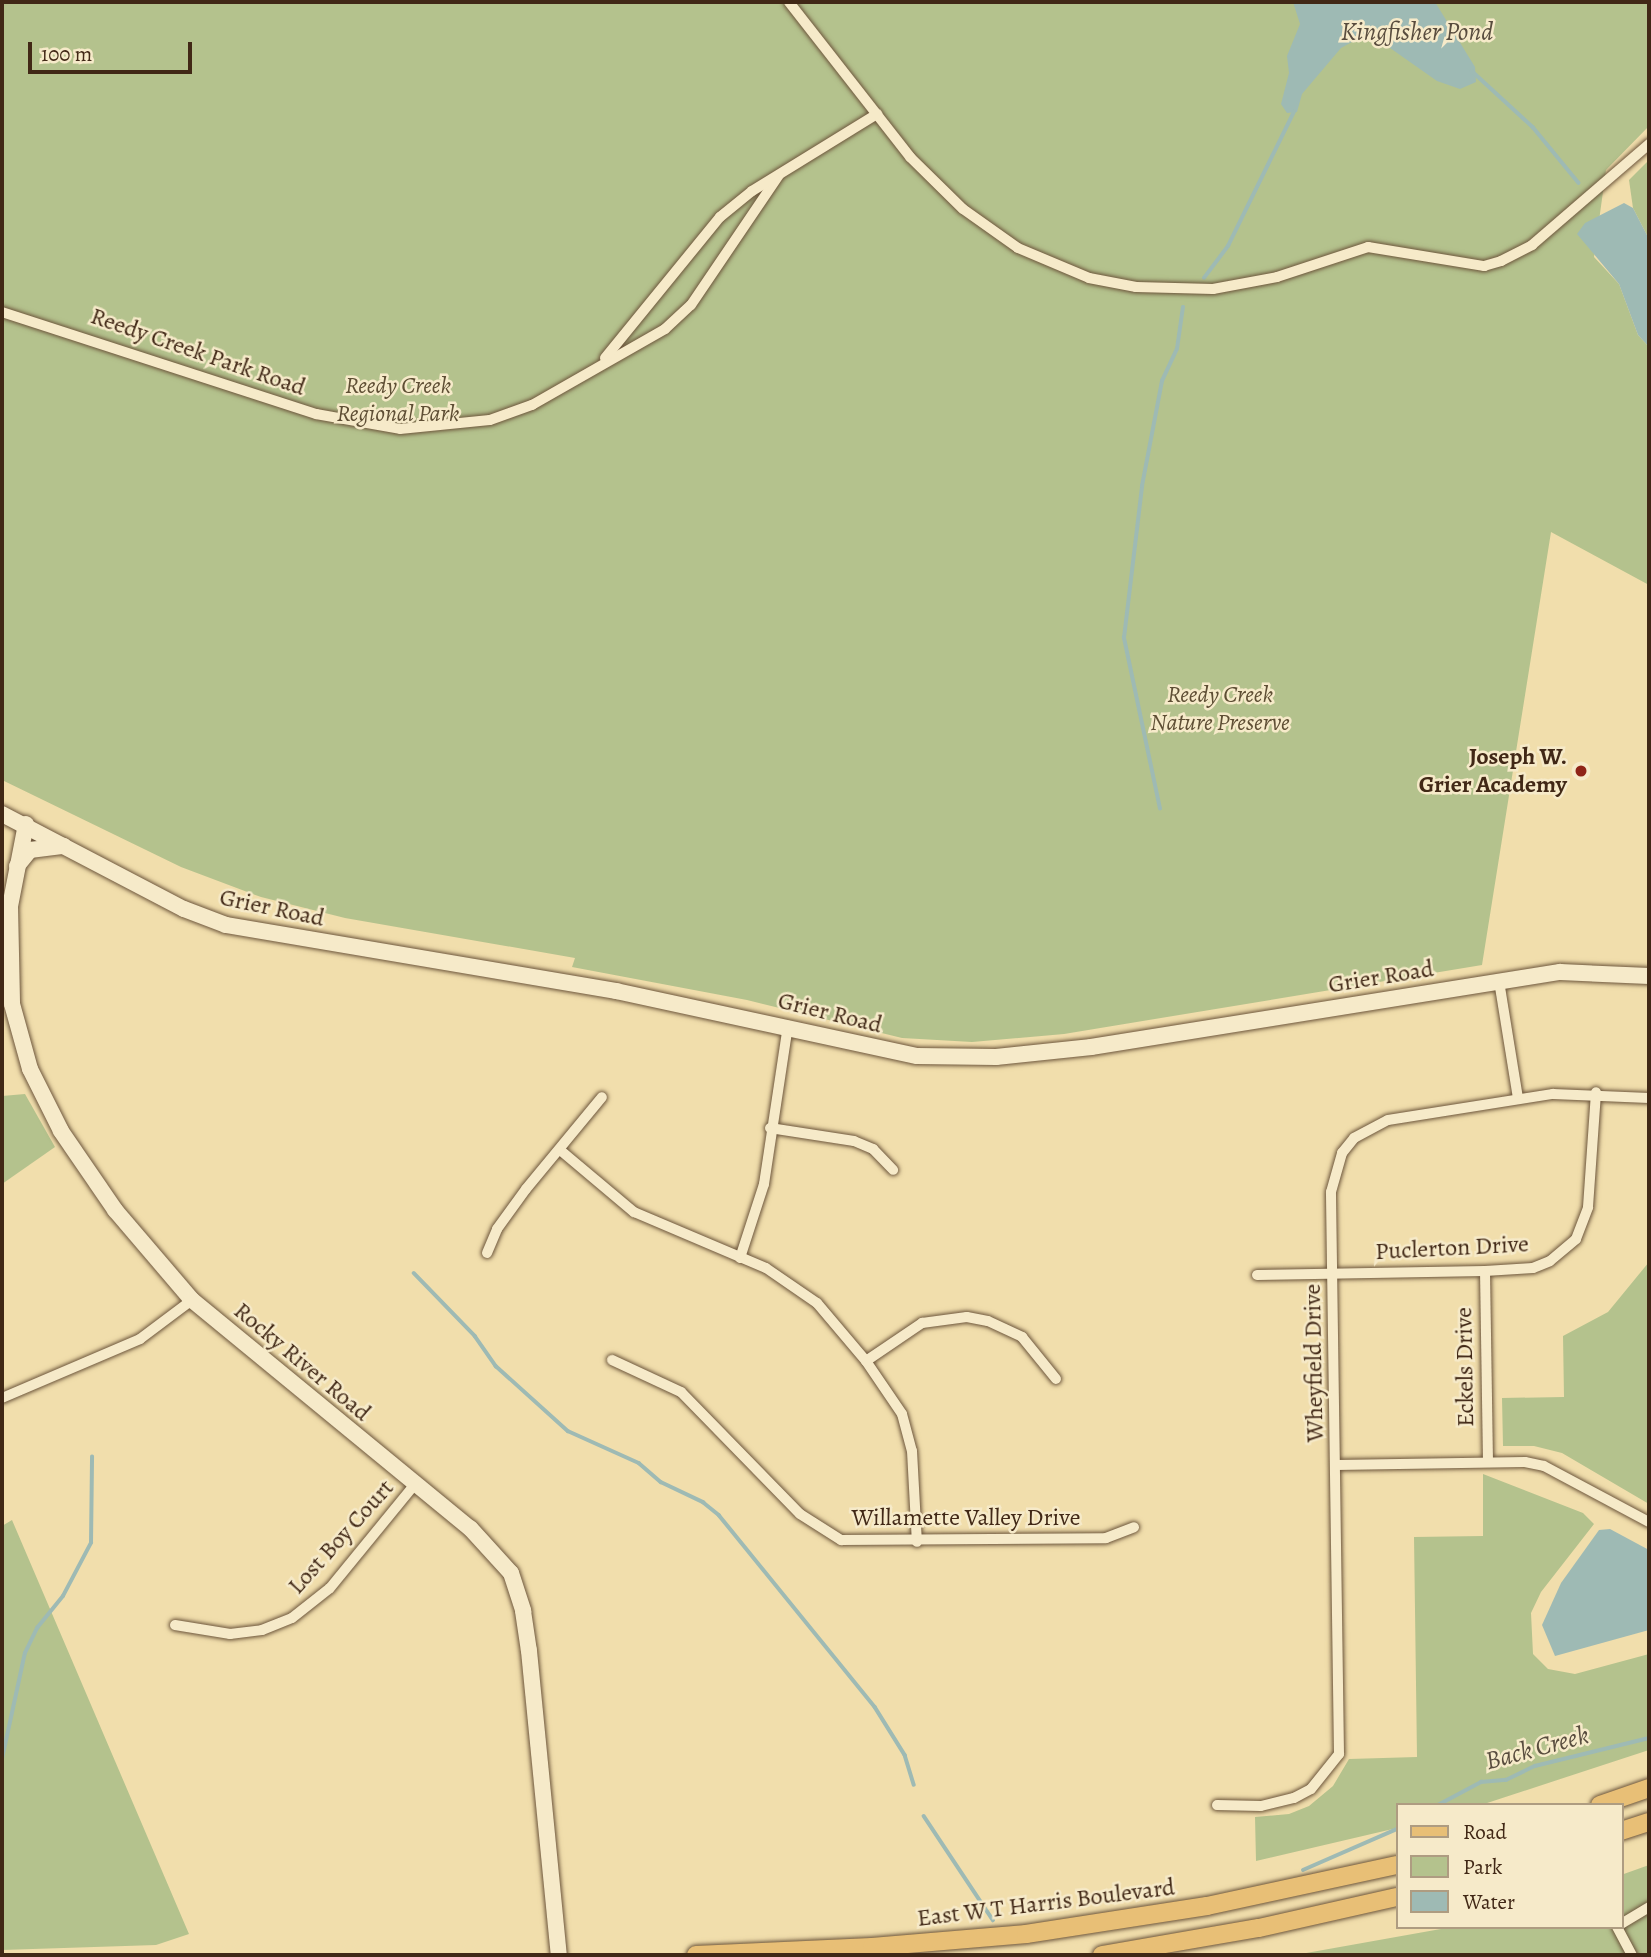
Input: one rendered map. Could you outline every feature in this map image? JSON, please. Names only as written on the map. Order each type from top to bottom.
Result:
[{"type":"main road","points":[[1606,1803],[1649,1788]]},
{"type":"main road","points":[[1623,1830],[1649,1822]]},
{"type":"main road","name":"East W T Harris Boulevard","points":[[696,1955],[884,1947],[1052,1930],[1252,1898],[1396,1865]]},
{"type":"main road","points":[[1102,1955],[1282,1924],[1396,1898]]},
{"type":"street","points":[[789,2],[910,158],[963,209],[1018,248],[1089,278],[1162,288],[1213,289],[1277,277],[1368,247],[1485,266],[1502,261],[1532,245],[1649,144]]},
{"type":"street","name":"Reedy Creek Park Road","points":[[581,377],[618,347],[720,217],[779,175],[877,114]]},
{"type":"street","name":"Reedy Creek Park Road","points":[[2,312],[316,414],[400,429],[490,420],[531,405],[665,329],[691,305],[779,175]]},
{"type":"street","points":[[2,814],[26,824]]},
{"type":"street","name":"Grier Road","points":[[26,824],[184,909],[226,925],[616,991],[788,1026],[899,1054],[996,1057],[1091,1046],[1560,972],[1649,976]]},
{"type":"street","name":"Rocky River Road","points":[[26,824],[15,871],[8,967],[14,1014],[30,1069],[61,1131],[92,1177],[192,1300],[493,1549],[517,1587],[528,1651],[559,1955]]},
{"type":"street","points":[[15,871],[30,850],[43,845],[65,846]]},
{"type":"street","points":[[1499,981],[1518,1098]]},
{"type":"street","points":[[740,1258],[764,1184],[770,1128],[788,1026]]},
{"type":"street","name":"Wheyfield Drive","points":[[1217,1805],[1261,1806],[1294,1798],[1311,1789],[1339,1754],[1334,1171],[1353,1138],[1388,1121],[1518,1098],[1596,1092],[1649,1098]]},
{"type":"street","name":"Puclerton Drive","points":[[1257,1275],[1533,1268],[1557,1256],[1576,1239],[1588,1207],[1596,1092]]},
{"type":"street","points":[[488,1254],[498,1229],[603,1097]]},
{"type":"street","points":[[770,1128],[854,1142],[873,1149],[893,1170]]},
{"type":"street","points":[[560,1150],[634,1212],[795,1284],[866,1361],[894,1401],[908,1432],[916,1542]]},
{"type":"street","name":"Eckels Drive","points":[[1485,1271],[1488,1462]]},
{"type":"street","points":[[2,1398],[140,1339],[192,1300]]},
{"type":"street","points":[[866,1361],[922,1323],[967,1317],[988,1321],[1022,1337],[1056,1379]]},
{"type":"street","name":"Willamette Valley Drive","points":[[612,1360],[681,1392],[800,1514],[827,1535],[859,1543],[1105,1538],[1134,1527]]},
{"type":"street","points":[[1336,1465],[1488,1462],[1544,1466],[1649,1522]]},
{"type":"street","name":"Lost Boy Court","points":[[175,1625],[230,1634],[262,1630],[292,1618],[330,1588],[415,1484]]},
{"type":"street","points":[[1623,1923],[1649,1907]]},
{"type":"street","points":[[1618,1929],[1632,1955]]},
{"type":"green space","name":"Reedy Creek Regional Park","points":[[2,2],[1649,2],[1649,126],[1606,170],[1594,257],[1619,284],[1638,335],[1649,347],[1649,585],[1551,532],[1482,965],[1064,1034],[972,1042],[902,1038],[747,1000],[572,967],[575,958],[345,918],[261,897],[181,867],[2,780]]},
{"type":"green space","points":[[1649,160],[1649,239],[1633,208],[1629,180]]},
{"type":"green space","points":[[25,1094],[55,1147],[2,1184],[2,1096]]},
{"type":"green space","points":[[1649,1262],[1649,1504],[1562,1453],[1534,1446],[1503,1446],[1502,1398],[1564,1397],[1563,1336],[1608,1312]]},
{"type":"green space","points":[[1483,1474],[1583,1513],[1594,1524],[1541,1592],[1531,1613],[1533,1654],[1548,1669],[1575,1674],[1649,1654],[1649,1750],[1487,1803],[1396,1803],[1396,1828],[1256,1861],[1255,1817],[1289,1814],[1309,1806],[1333,1786],[1349,1759],[1417,1757],[1414,1537],[1483,1536]]},
{"type":"green space","points":[[12,1520],[189,1934],[156,1945],[2,1950],[2,1526]]},
{"type":"green space","points":[[1649,1865],[1649,1955],[1295,1955],[1441,1929],[1623,1929],[1623,1874]]},
{"type":"water","name":"Kingfisher Pond","points":[[1293,2],[1435,2],[1475,67],[1476,82],[1460,89],[1437,81],[1373,36],[1361,37],[1341,48],[1302,94],[1297,112],[1287,113],[1281,104],[1289,73],[1287,56],[1300,24]]},
{"type":"water","points":[[1624,203],[1633,208],[1649,239],[1649,347],[1638,335],[1619,284],[1577,234],[1585,223]]},
{"type":"water","points":[[1610,1529],[1649,1550],[1649,1630],[1555,1656],[1542,1625],[1561,1583],[1599,1530]]},
{"type":"waterway","points":[[1472,71],[1533,127],[1579,183]]},
{"type":"waterway","points":[[1204,278],[1228,246],[1294,112]]},
{"type":"waterway","points":[[1160,809],[1124,638],[1142,486],[1162,381],[1177,349],[1183,307]]},
{"type":"waterway","points":[[414,1273],[475,1336],[496,1366],[568,1431],[639,1463],[661,1482],[703,1502],[719,1515],[875,1707],[905,1755],[914,1785]]},
{"type":"waterway","points":[[2,1759],[25,1653],[37,1628],[63,1596],[91,1543],[92,1457]]},
{"type":"waterway","name":"Back Creek","points":[[1442,1803],[1481,1782],[1506,1780],[1535,1766],[1649,1738]]},
{"type":"waterway","points":[[924,1816],[993,1920]]},
{"type":"waterway","name":"Back Creek","points":[[1303,1870],[1396,1829]]},
{"type":"place","name":"Joseph W. Grier Academy","points":[[1581,771]]},
{"type":"park label","name":"Reedy Creek Nature Preserve","points":[[1220,709]]}]
